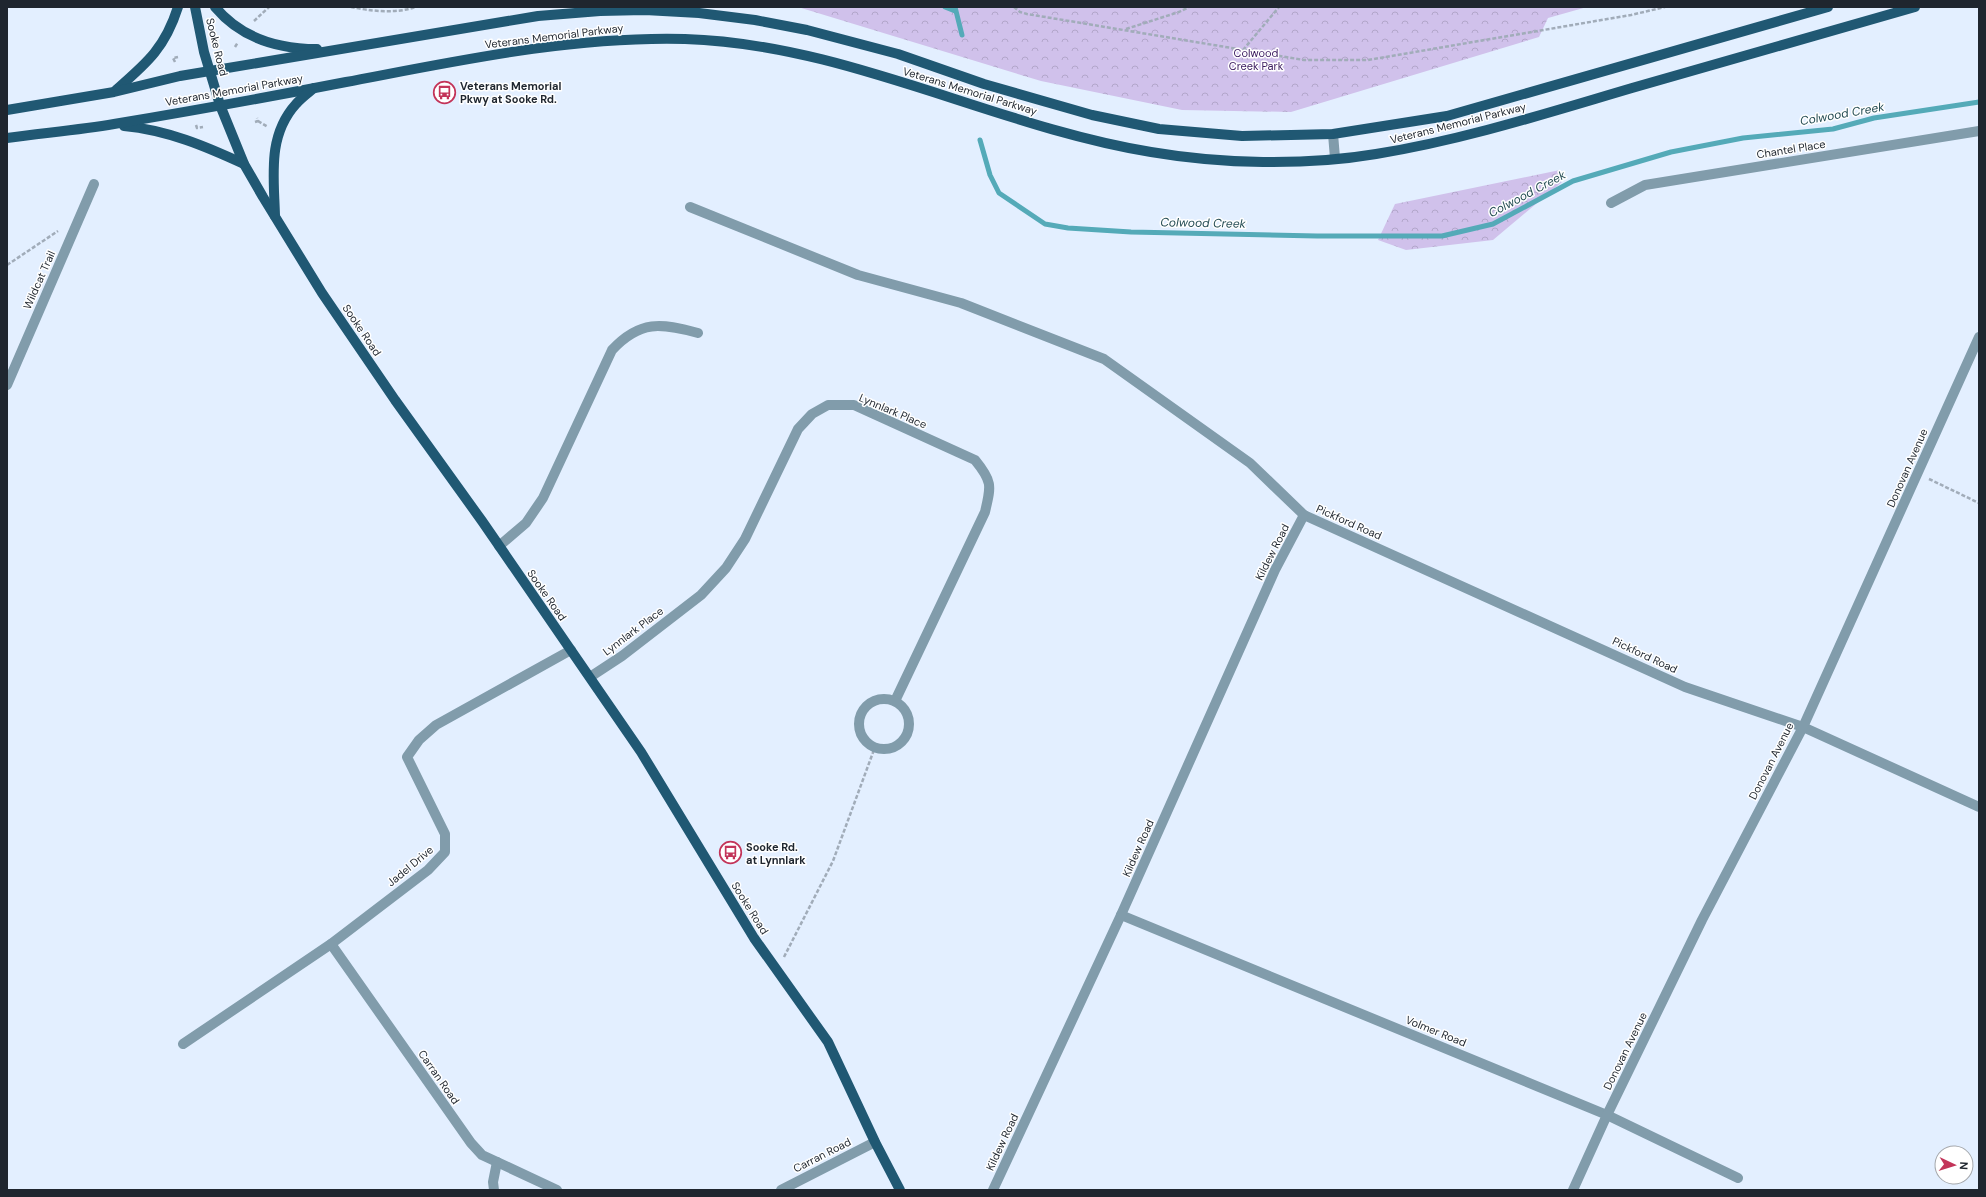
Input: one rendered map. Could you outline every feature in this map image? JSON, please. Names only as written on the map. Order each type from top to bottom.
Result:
[{"type":"main road","points":[[114,92],[148,62],[159,48],[168,34],[178,7]]},
{"type":"main road","name":"Sooke Road","points":[[195,7],[210,72],[220,105],[244,164],[275,217],[344,325],[641,752],[754,938],[828,1042],[874,1142],[900,1190]]},
{"type":"main road","points":[[216,7],[231,24],[243,32],[266,42],[300,48],[340,49]]},
{"type":"main road","name":"Veterans Memorial Parkway","points":[[7,110],[114,92],[180,76],[538,16],[600,11],[645,10],[700,13],[755,20],[815,32],[898,54],[984,84],[1092,115],[1159,129],[1242,136],[1333,134],[1447,116],[1828,7]]},
{"type":"main road","name":"Veterans Memorial Parkway","points":[[7,138],[112,125],[458,61],[579,44],[634,39],[687,39],[748,44],[827,60],[1089,140],[1154,153],[1226,161],[1293,161],[1370,155],[1430,144],[1515,122],[1915,7]]},
{"type":"main road","points":[[275,217],[273,158],[277,138],[285,120],[295,104],[314,88]]},
{"type":"main road","points":[[112,125],[145,128],[169,134],[205,146],[244,164]]},
{"type":"street","name":"Chantel Place","points":[[1611,203],[1645,185],[1979,131]]},
{"type":"street","points":[[1333,134],[1335,158]]},
{"type":"street","name":"Wildcat Trail","points":[[7,386],[94,184]]},
{"type":"street","name":"Pickford Road","points":[[690,207],[858,275],[961,304],[1104,359],[1250,463],[1304,515],[1685,687],[1803,727],[1979,807]]},
{"type":"street","points":[[499,546],[526,523],[540,503],[612,350],[623,338],[631,332],[650,326],[664,326],[698,333]]},
{"type":"street","name":"Donovan Avenue","points":[[1573,1190],[1607,1115],[1702,920],[1803,727],[1979,338]]},
{"type":"street","name":"Lynnlark Place","points":[[590,677],[622,656],[701,595],[726,568],[744,539],[798,428],[812,414],[828,405],[854,406],[975,460],[988,476],[990,490],[985,512],[895,701]]},
{"type":"street","name":"Kildew Road","points":[[993,1190],[1121,915],[1275,570],[1304,515]]},
{"type":"street","name":"Jadel Drive","points":[[183,1044],[331,944],[428,870],[445,852],[445,834],[406,757],[419,740],[436,725],[571,650]]},
{"type":"street","points":[[884,698],[895,701],[904,708],[909,717],[909,728],[905,738],[897,746],[886,749],[876,747],[866,741],[860,731],[860,719],[864,709],[873,701],[884,698]]},
{"type":"street","name":"Volmer Road","points":[[1121,915],[1607,1115],[1738,1178]]},
{"type":"street","name":"Carran Road","points":[[331,944],[471,1143],[482,1155],[558,1190]]},
{"type":"street","name":"Carran Road","points":[[781,1190],[874,1142]]},
{"type":"street","points":[[494,1190],[493,1182],[497,1162]]},
{"type":"path","points":[[250,23],[258,19],[269,7]]},
{"type":"path","points":[[351,7],[391,10],[415,7]]},
{"type":"path","points":[[1014,7],[1020,12],[1027,14],[1304,60],[1368,60],[1631,15],[1665,7]]},
{"type":"path","points":[[1126,30],[1179,12],[1189,7]]},
{"type":"path","points":[[1243,51],[1279,7]]},
{"type":"path","points":[[232,47],[235,47],[236,51]]},
{"type":"path","points":[[175,62],[173,58],[178,57]]},
{"type":"path","points":[[257,120],[270,128]]},
{"type":"path","points":[[196,125],[197,128],[203,127]]},
{"type":"path","points":[[7,265],[61,229]]},
{"type":"path","points":[[1918,474],[1979,503]]},
{"type":"path","points":[[777,970],[833,861],[876,747]]},
{"type":"green space","name":"Colwood Creek Park","points":[[798,7],[1587,7],[1548,18],[1539,37],[1291,112],[1182,110],[1041,81]]},
{"type":"green space","points":[[1560,170],[1562,182],[1493,240],[1406,250],[1378,240],[1395,204]]},
{"type":"waterway","points":[[945,7],[955,11]]},
{"type":"waterway","name":"Colwood Creek","points":[[955,7],[962,35]]},
{"type":"waterway","name":"Colwood Creek","points":[[980,140],[990,175],[999,193],[1045,224],[1068,228],[1131,232],[1317,236],[1442,236],[1493,224],[1573,181],[1671,152],[1743,138],[1833,129],[1874,118],[1979,102]]},
{"type":"place","name":"Veterans Memorial Pkwy at Sooke Rd.","points":[[444,92]]},
{"type":"place","name":"Sooke Rd. at Lynnlark","points":[[731,853]]}]
